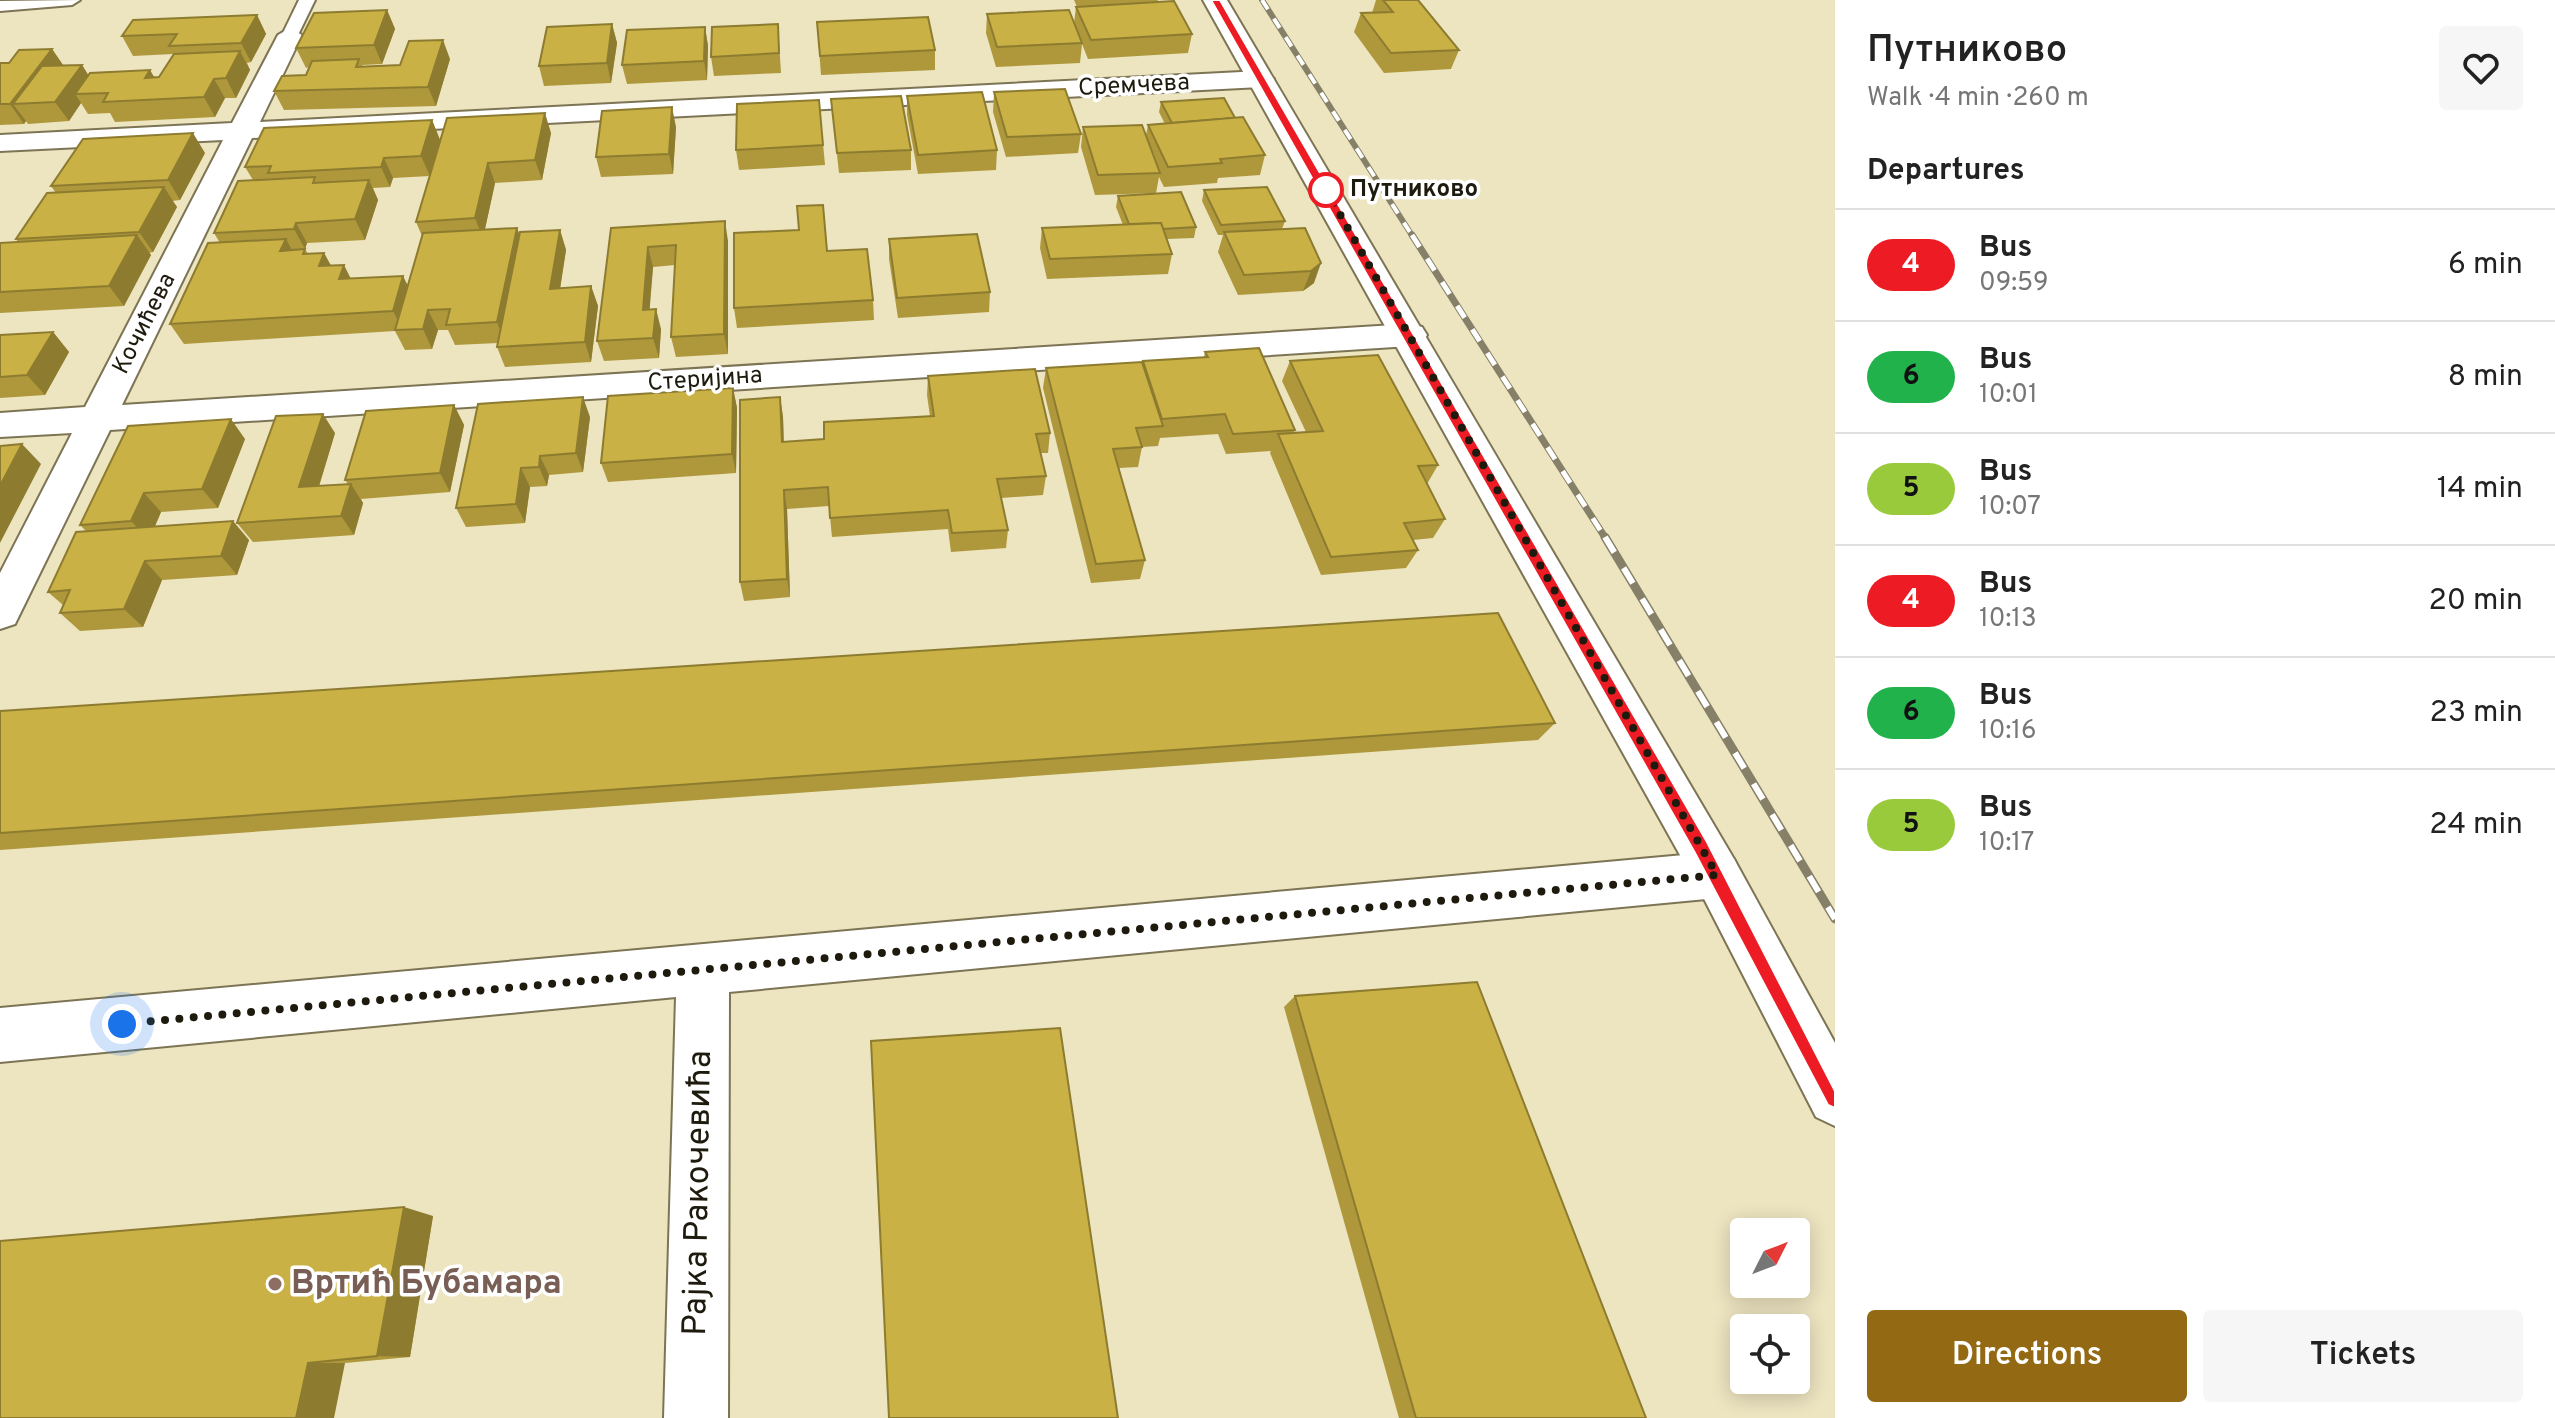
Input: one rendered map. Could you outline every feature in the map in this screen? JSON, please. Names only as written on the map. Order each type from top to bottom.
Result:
[{"type":"street","points":[[1215,0],[1410,335],[1717,875],[1835,1098]]},
{"type":"street","name":"Кочићева","points":[[0,613],[290,35]]},
{"type":"street","name":"Сремчева","points":[[0,143],[1261,79]]},
{"type":"street","name":"Стеријина","points":[[0,425],[1410,335]]},
{"type":"street","points":[[0,1035],[1717,875]]},
{"type":"street","name":"Рајка Ракочевића","points":[[696,1418],[703,968]]},
{"type":"lane","points":[[0,6],[72,0]]},
{"type":"lane","points":[[290,35],[307,0]]},
{"type":"building","points":[[1383,0],[1418,0],[1459,50],[1391,53],[1361,13],[1393,12]]},
{"type":"building","points":[[1174,1],[1192,34],[1091,40],[1076,7]]},
{"type":"building","points":[[387,10],[374,45],[296,48],[314,13]]},
{"type":"building","points":[[1069,10],[1082,43],[997,47],[987,14]]},
{"type":"building","points":[[257,15],[241,43],[169,46],[177,34],[122,36],[133,20]]},
{"type":"building","points":[[928,17],[935,50],[820,56],[817,22]]},
{"type":"building","points":[[612,24],[607,63],[539,66],[547,27]]},
{"type":"building","points":[[778,24],[779,53],[711,57],[712,27]]},
{"type":"building","points":[[705,27],[704,61],[622,65],[627,30]]},
{"type":"building","points":[[443,40],[428,87],[274,91],[282,76],[306,75],[312,61],[359,59],[356,67],[400,65],[409,41]]},
{"type":"building","points":[[52,49],[10,104],[0,104],[0,63],[9,63],[19,50]]},
{"type":"building","points":[[240,51],[226,78],[214,79],[204,97],[103,102],[108,93],[75,94],[90,73],[150,70],[145,78],[159,77],[174,54]]},
{"type":"building","points":[[82,65],[55,102],[13,104],[42,66]]},
{"type":"building","points":[[1065,89],[1081,134],[1007,137],[994,92]]},
{"type":"building","points":[[982,92],[997,150],[918,155],[907,96]]},
{"type":"building","points":[[901,96],[911,150],[837,153],[831,99]]},
{"type":"building","points":[[1224,98],[1235,118],[1172,123],[1161,102]]},
{"type":"building","points":[[819,100],[823,145],[736,150],[737,104]]},
{"type":"building","points":[[672,107],[669,154],[596,157],[602,111]]},
{"type":"building","points":[[545,113],[535,160],[488,163],[475,218],[416,222],[447,118]]},
{"type":"building","points":[[1243,117],[1265,155],[1220,159],[1222,163],[1168,167],[1148,125]]},
{"type":"building","points":[[432,120],[421,156],[384,158],[381,167],[268,173],[271,166],[245,167],[264,128]]},
{"type":"building","points":[[1142,125],[1160,173],[1098,175],[1083,127]]},
{"type":"building","points":[[193,133],[168,180],[51,186],[83,139]]},
{"type":"building","points":[[315,177],[313,183],[369,180],[355,219],[296,223],[294,229],[214,233],[238,181]]},
{"type":"building","points":[[164,187],[139,232],[16,239],[47,193]]},
{"type":"building","points":[[1267,187],[1285,221],[1221,225],[1204,190]]},
{"type":"building","points":[[1181,192],[1196,227],[1163,229],[1161,223],[1129,224],[1118,196]]},
{"type":"building","points":[[823,205],[827,251],[867,249],[873,300],[734,308],[734,233],[799,230],[797,206]]},
{"type":"building","points":[[725,221],[724,334],[671,337],[676,245],[648,247],[643,310],[656,309],[653,338],[597,341],[611,228]]},
{"type":"building","points":[[1161,223],[1172,254],[1050,259],[1042,228]]},
{"type":"building","points":[[517,228],[497,322],[446,325],[450,309],[428,310],[423,329],[395,330],[423,233]]},
{"type":"building","points":[[1305,228],[1321,263],[1311,271],[1244,275],[1224,232]]},
{"type":"building","points":[[560,230],[550,289],[591,286],[585,342],[497,347],[520,232]]},
{"type":"building","points":[[977,234],[990,292],[897,298],[889,239]]},
{"type":"building","points":[[137,235],[109,286],[0,292],[0,243]]},
{"type":"building","points":[[286,239],[280,251],[305,249],[303,254],[324,253],[319,266],[344,265],[339,279],[403,276],[393,311],[170,324],[208,243]]},
{"type":"building","points":[[53,332],[27,375],[0,377],[0,335]]},
{"type":"building","points":[[1259,348],[1295,430],[1233,434],[1225,414],[1162,419],[1143,361],[1208,357],[1205,352]]},
{"type":"building","points":[[1378,355],[1438,465],[1418,466],[1445,519],[1404,523],[1418,550],[1331,557],[1278,434],[1323,431],[1290,361]]},
{"type":"building","points":[[1142,362],[1163,426],[1136,428],[1142,447],[1113,449],[1145,560],[1096,564],[1046,368]]},
{"type":"building","points":[[1035,369],[1050,433],[1036,434],[1046,476],[997,479],[1008,530],[952,533],[948,510],[830,518],[828,487],[784,490],[787,579],[740,582],[740,400],[780,397],[782,442],[824,439],[824,422],[934,416],[928,376]]},
{"type":"building","points":[[733,388],[732,454],[601,463],[608,396]]},
{"type":"building","points":[[583,397],[576,453],[540,456],[539,467],[521,468],[516,504],[456,508],[478,404]]},
{"type":"building","points":[[454,405],[440,473],[345,480],[366,411]]},
{"type":"building","points":[[323,414],[299,487],[351,484],[341,516],[237,523],[276,416]]},
{"type":"building","points":[[231,419],[202,489],[144,493],[131,521],[80,525],[128,426]]},
{"type":"building","points":[[22,444],[0,486],[0,446]]},
{"type":"building","points":[[233,521],[221,556],[145,561],[124,609],[60,613],[70,590],[48,592],[76,532]]},
{"type":"building","points":[[1498,613],[1555,723],[0,833],[0,711]]},
{"type":"building","points":[[1477,982],[1646,1418],[1416,1418],[1295,996]]},
{"type":"building","points":[[1060,1028],[1118,1418],[889,1418],[871,1041]]},
{"type":"building","points":[[404,1207],[377,1356],[308,1363],[296,1418],[0,1418],[0,1241]]},
{"type":"railway","points":[[1262,0],[1413,237]]},
{"type":"railway","points":[[1412,235],[1606,539]]},
{"type":"railway","points":[[1605,537],[1835,919]]},
{"type":"bus line","name":"4","points":[[1215,0],[1410,335],[1701,848],[1835,1098]]},
{"type":"place","name":"Путниково","points":[[1326,190]]},
{"type":"place","name":"Вртић Бубамара","points":[[275,1284]]},
{"type":"route","points":[[122,1024],[1717,875],[1321,181],[1326,190]]}]
